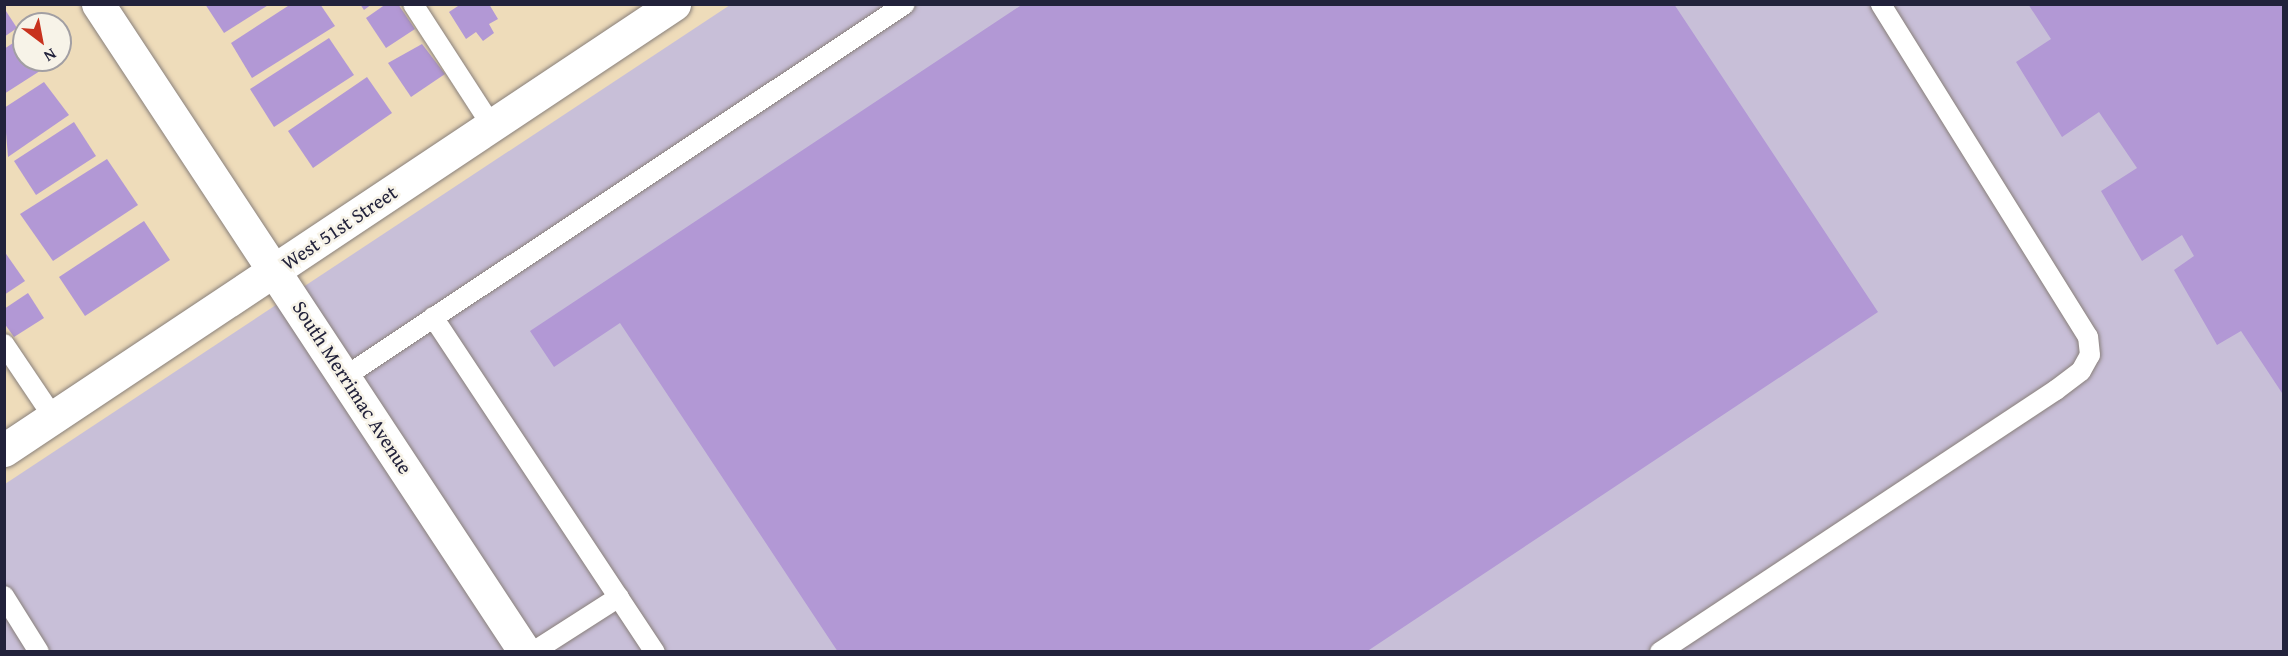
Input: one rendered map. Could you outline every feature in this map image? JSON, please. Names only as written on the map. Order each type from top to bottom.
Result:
[{"type":"street","name":"South Merrimac Avenue","points":[[98,4],[276,269],[525,651]]},
{"type":"street","name":"West 51st Street","points":[[4,450],[674,4]]},
{"type":"lane","points":[[413,4],[492,126]]},
{"type":"lane","points":[[346,376],[905,4]]},
{"type":"lane","points":[[1660,651],[2056,390],[2081,371],[2090,355],[2088,337],[1881,4]]},
{"type":"lane","points":[[433,317],[655,651]]},
{"type":"lane","points":[[4,344],[54,418]]},
{"type":"lane","points":[[4,596],[39,651]]},
{"type":"lane","points":[[533,651],[619,597]]},
{"type":"shaded area","points":[[730,5],[2283,5],[2283,651],[5,652],[5,484]]},
{"type":"building","points":[[205,4],[270,4],[224,33]]},
{"type":"building","points":[[291,4],[320,4],[335,26],[252,78],[231,43]]},
{"type":"building","points":[[360,4],[372,4],[364,10]]},
{"type":"building","points":[[386,4],[398,4],[415,29],[386,48],[366,18]]},
{"type":"building","points":[[461,4],[489,4],[498,19],[489,24],[494,33],[483,41],[476,32],[466,39],[449,12]]},
{"type":"building","points":[[1023,4],[1674,4],[1878,312],[1366,652],[838,652],[620,323],[554,367],[530,331]]},
{"type":"building","points":[[2028,4],[2284,4],[2284,396],[2241,331],[2217,345],[2174,270],[2194,256],[2182,235],[2142,261],[2101,191],[2137,168],[2099,112],[2062,137],[2016,62],[2051,39]]},
{"type":"building","points":[[4,8],[12,20],[12,31],[4,37]]},
{"type":"building","points":[[329,38],[354,75],[274,127],[250,89]]},
{"type":"building","points":[[12,44],[12,72],[38,72],[4,94],[4,49]]},
{"type":"building","points":[[422,44],[445,74],[411,97],[388,63]]},
{"type":"building","points":[[367,77],[392,113],[313,168],[288,131]]},
{"type":"building","points":[[44,82],[69,115],[8,157],[4,108]]},
{"type":"building","points":[[74,122],[96,156],[36,195],[14,161]]},
{"type":"building","points":[[107,159],[138,205],[53,261],[20,214]]},
{"type":"building","points":[[144,221],[170,260],[85,316],[59,277]]},
{"type":"building","points":[[4,251],[25,281],[4,295]]},
{"type":"building","points":[[28,293],[44,318],[14,337],[4,323],[4,309]]}]
